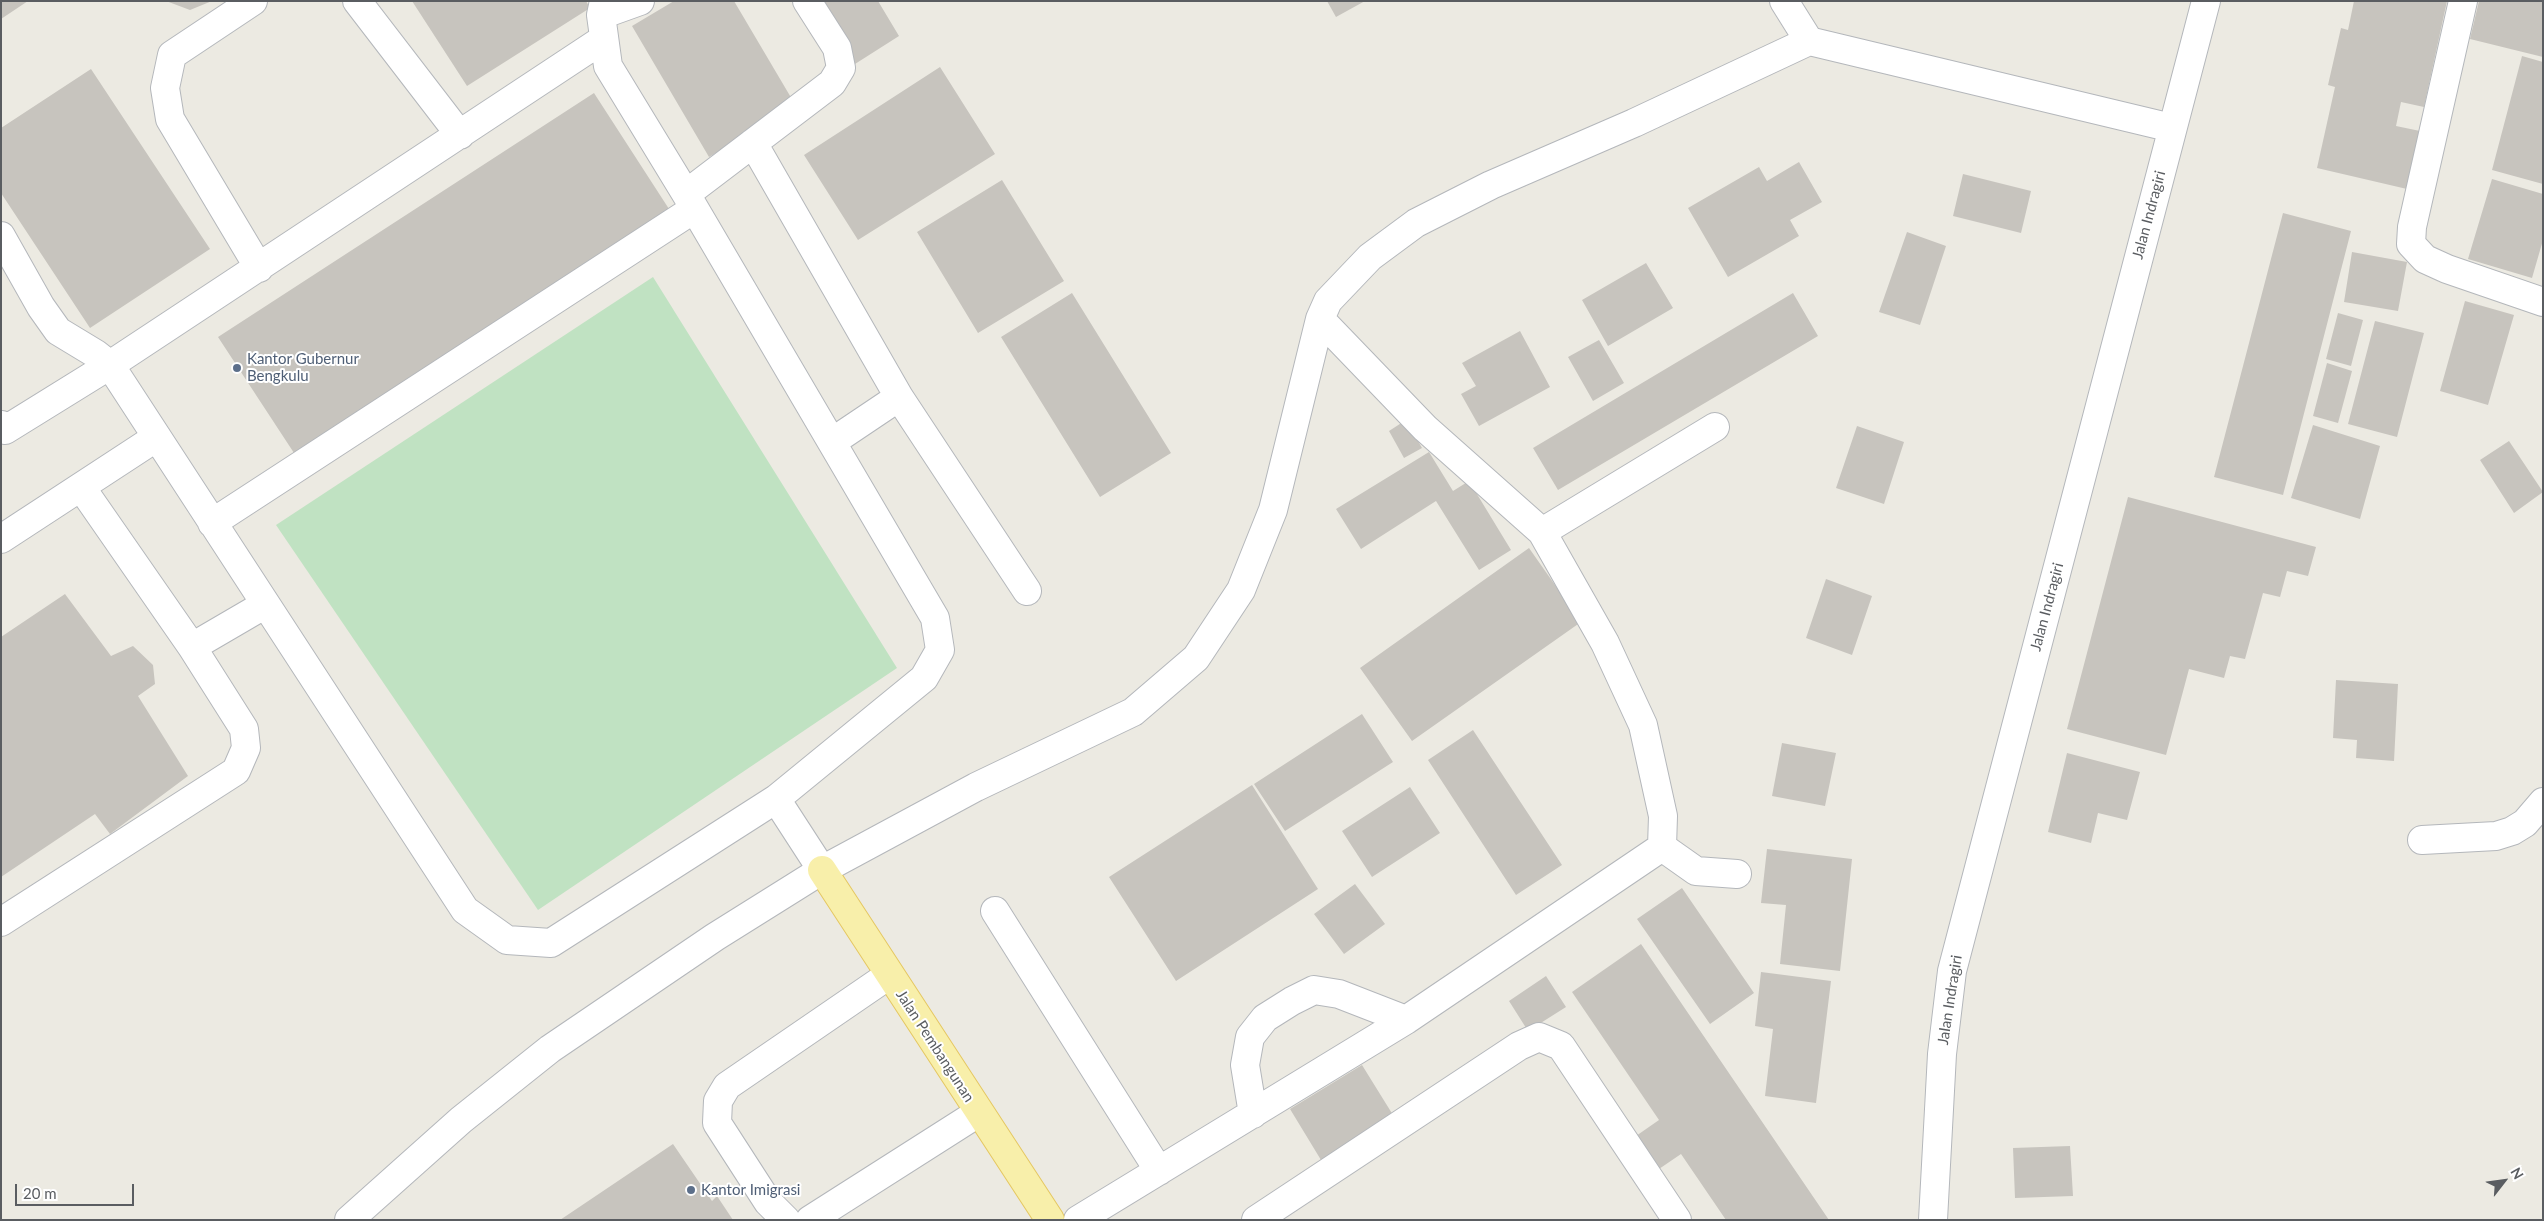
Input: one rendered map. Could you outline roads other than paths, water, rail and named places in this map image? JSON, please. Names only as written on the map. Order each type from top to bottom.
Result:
[{"type":"main road","name":"Jalan Pembangunan","points":[[822,870],[978,1113],[1050,1220]]},
{"type":"street","points":[[253,1],[172,55],[165,88],[170,119],[259,268]]},
{"type":"street","points":[[358,1],[460,135]]},
{"type":"street","points":[[2,429],[110,365],[460,135],[602,19],[640,1]]},
{"type":"street","points":[[212,523],[690,201],[753,143],[832,83],[841,68],[837,48],[807,1]]},
{"type":"street","points":[[1784,1],[1809,41]]},
{"type":"street","name":"Jalan Indragiri","points":[[1934,1220],[1942,1054],[1952,971],[2206,1]]},
{"type":"street","points":[[2463,1],[2412,227],[2411,244],[2425,259],[2447,269],[2543,302]]},
{"type":"street","points":[[1,236],[41,307],[58,331],[96,354],[110,365],[264,605],[465,910],[507,940],[551,943],[776,799],[924,678],[940,650],[935,618],[690,201],[608,66],[602,19]]},
{"type":"street","points":[[349,1220],[461,1120],[550,1049],[715,937],[822,870],[976,787],[1133,712],[1196,658],[1241,590],[1273,510],[1320,320],[1328,301],[1370,257],[1416,223],[1491,185],[1634,123],[1809,41],[2172,128]]},
{"type":"street","points":[[753,143],[899,397],[1027,592]]},
{"type":"street","points":[[1320,320],[1425,428],[1542,532],[1605,643],[1643,725],[1663,816],[1662,847]]},
{"type":"street","points":[[832,442],[899,397]]},
{"type":"street","points":[[1542,532],[1714,427]]},
{"type":"street","points":[[1,539],[157,437]]},
{"type":"street","points":[[1,922],[236,772],[246,748],[244,729],[192,647],[81,487]]},
{"type":"street","points":[[192,647],[264,605]]},
{"type":"street","points":[[776,799],[822,870]]},
{"type":"street","points":[[2422,840],[2496,836],[2512,831],[2525,823],[2543,802]]},
{"type":"street","points":[[1662,847],[1696,871],[1737,874]]},
{"type":"street","points":[[1078,1220],[1406,1020],[1662,847]]},
{"type":"street","points":[[995,911],[1159,1171]]},
{"type":"street","points":[[786,1220],[768,1202],[717,1123],[718,1101],[726,1086],[890,974]]},
{"type":"street","points":[[1253,1114],[1245,1065],[1250,1037],[1265,1018],[1292,1001],[1314,990],[1339,994],[1406,1020]]},
{"type":"street","points":[[1256,1220],[1519,1046],[1539,1037],[1561,1046],[1677,1220]]},
{"type":"street","points":[[810,1220],[978,1113]]},
{"type":"place","name":"Kantor Gubernur Bengkulu","points":[[237,368]]},
{"type":"place","name":"Kantor Imigrasi","points":[[691,1190]]}]
